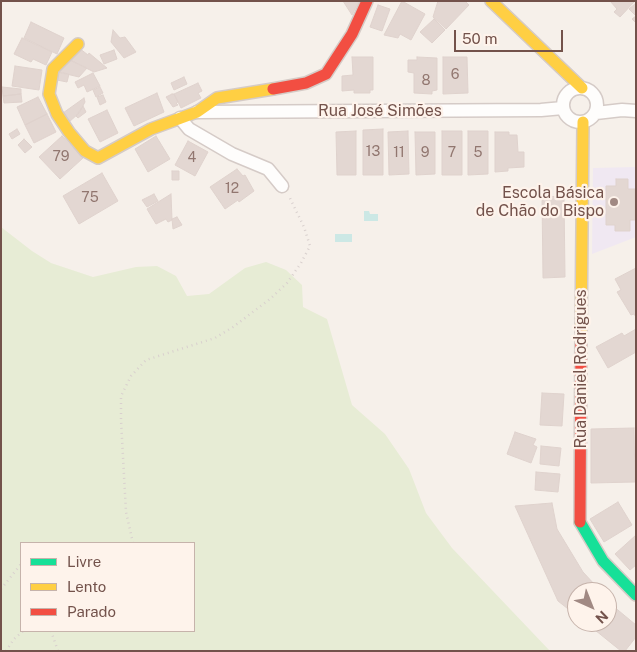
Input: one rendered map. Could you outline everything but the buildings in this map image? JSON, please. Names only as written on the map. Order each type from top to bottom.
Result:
[{"type":"street","points":[[78,44],[53,69],[49,94],[57,114],[69,132],[85,151],[98,158],[151,129],[197,112],[217,98],[306,82],[326,74],[352,34],[367,1]]},
{"type":"street","points":[[491,1],[582,88]]},
{"type":"street","points":[[555,63],[566,95]]},
{"type":"street","points":[[596,97],[598,105],[596,113],[590,119],[583,122],[574,121],[567,116],[564,101],[566,95],[576,88],[587,89],[596,97],[622,110]]},
{"type":"street","name":"Rua José Simões","points":[[197,112],[541,110],[564,108]]},
{"type":"street","points":[[596,113],[622,110],[636,111]]},
{"type":"street","points":[[180,118],[189,129],[206,139],[232,154],[268,169],[282,186]]},
{"type":"street","name":"Rua Daniel Rodrigues","points":[[583,122],[580,524],[603,560],[636,595]]},
{"type":"path","points":[[132,542],[126,512],[121,396],[130,376],[146,360],[215,338],[233,327],[287,283],[310,246],[295,207],[282,186]]},
{"type":"path","points":[[1,589],[20,565]]},
{"type":"path","points":[[6,651],[14,639],[23,632]]},
{"type":"path","points":[[51,632],[58,651]]},
{"type":"shaded area","name":"Escola Básica de Chão do Bispo","points":[[636,167],[636,237],[592,254],[593,168]]},
{"type":"green space","points":[[1,227],[51,263],[93,277],[136,267],[157,266],[176,276],[187,296],[209,294],[245,268],[266,262],[286,270],[302,285],[303,307],[327,319],[352,405],[385,434],[409,469],[426,513],[452,548],[550,651],[1,651]]},
{"type":"water","points":[[364,211],[369,211],[370,214],[378,214],[378,221],[364,221]]},
{"type":"water","points":[[335,234],[352,234],[352,242],[335,242]]},
{"type":"traffic: fast","points":[[580,522],[603,561],[636,595]]},
{"type":"traffic: slow","points":[[491,1],[582,88]]},
{"type":"traffic: slow","points":[[78,44],[53,69],[49,94],[57,114],[69,132],[85,151],[98,158],[151,129],[197,112],[217,98],[273,89]]},
{"type":"traffic: slow","points":[[581,336],[583,122]]},
{"type":"traffic: jam","points":[[273,89],[306,83],[326,74],[352,34],[367,1]]},
{"type":"traffic: jam","points":[[580,522],[581,336]]},
{"type":"place","name":"Escola Básica de Chão do Bispo","points":[[614,202]]}]
